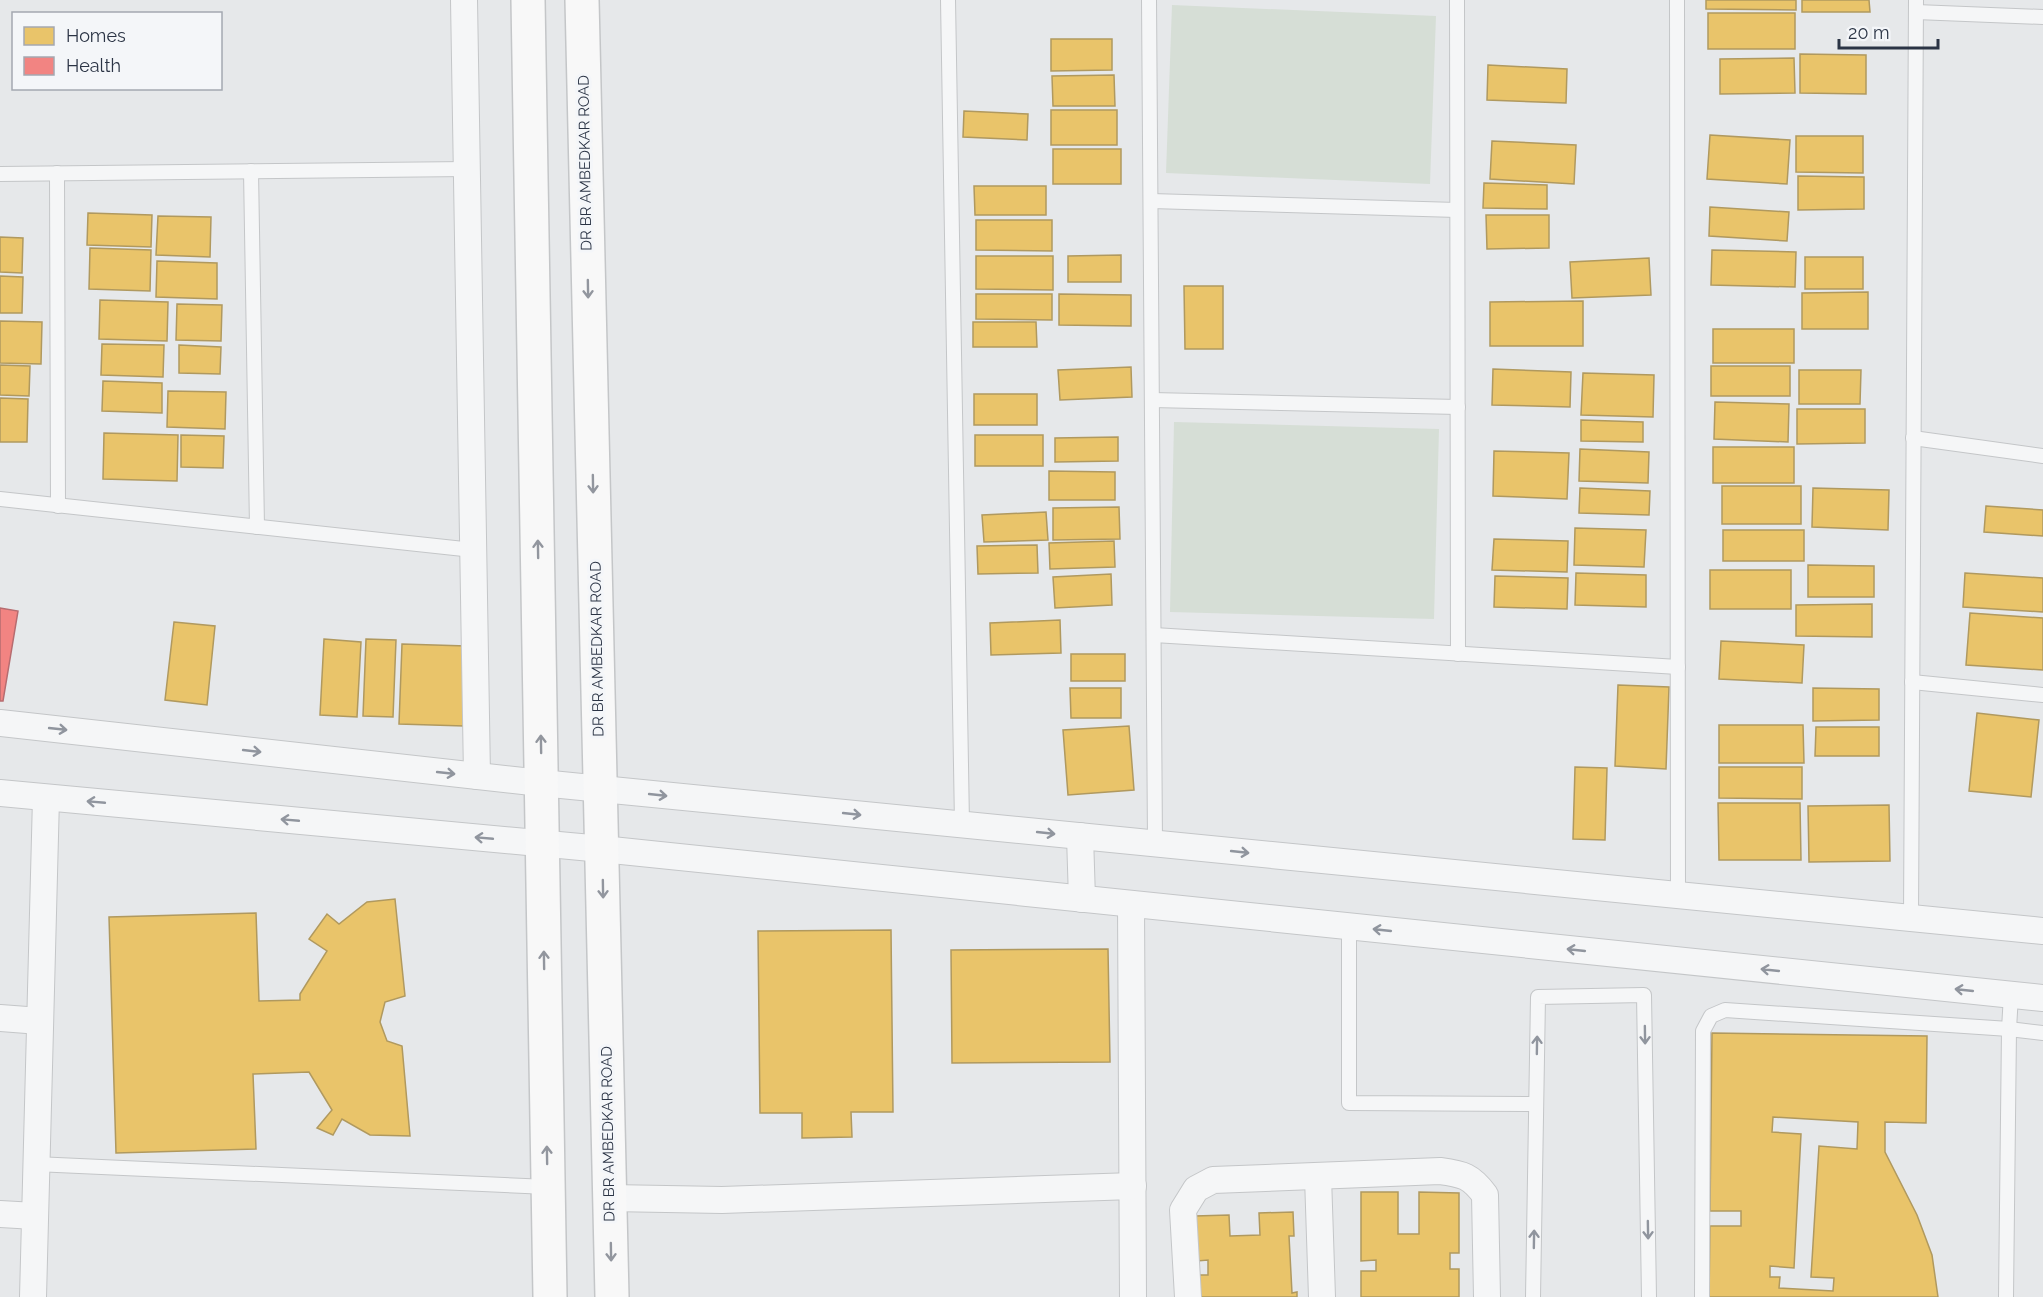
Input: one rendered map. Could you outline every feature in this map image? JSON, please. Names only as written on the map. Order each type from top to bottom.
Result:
[{"type":"street","points":[[464,0],[477,776]]},
{"type":"street","points":[[528,0],[550,1297]]},
{"type":"street","name":"DR BR AMBEDKAR ROAD","points":[[582,0],[612,1297]]},
{"type":"street","points":[[0,723],[600,789],[2043,931]]},
{"type":"street","points":[[0,793],[602,849],[2043,998]]},
{"type":"street","points":[[33,1297],[46,798]]},
{"type":"street","points":[[1080,836],[1082,899]]},
{"type":"street","points":[[1131,904],[1133,1297]]},
{"type":"street","points":[[0,1018],[40,1021]]},
{"type":"street","points":[[1188,1297],[1183,1210],[1196,1189],[1213,1180],[1440,1171],[1459,1174],[1476,1182],[1485,1195],[1487,1297]]},
{"type":"street","points":[[1318,1177],[1322,1297]]},
{"type":"street","points":[[610,1198],[722,1200],[1133,1186]]},
{"type":"street","points":[[0,1215],[35,1216]]},
{"type":"lane","points":[[948,0],[962,824]]},
{"type":"lane","points":[[1149,0],[1155,843]]},
{"type":"lane","points":[[1457,0],[1458,654]]},
{"type":"lane","points":[[1677,0],[1678,895]]},
{"type":"lane","points":[[1911,918],[1916,6],[2043,17]]},
{"type":"lane","points":[[0,174],[467,169]]},
{"type":"lane","points":[[251,171],[257,527]]},
{"type":"lane","points":[[57,173],[58,506]]},
{"type":"lane","points":[[1150,201],[1458,210]]},
{"type":"lane","points":[[1152,400],[1458,407]]},
{"type":"lane","points":[[1914,438],[2043,456]]},
{"type":"lane","points":[[0,500],[473,550]]},
{"type":"lane","points":[[1154,635],[1678,667]]},
{"type":"lane","points":[[1912,682],[2043,695]]},
{"type":"lane","points":[[1349,927],[1349,1103],[1536,1104]]},
{"type":"lane","points":[[2006,1297],[2009,1029],[2012,994]]},
{"type":"lane","points":[[1533,1297],[1538,997],[1644,995],[1649,1297]]},
{"type":"lane","points":[[1702,1297],[1703,1031],[1711,1016],[1725,1010],[2043,1033]]},
{"type":"lane","points":[[35,1164],[548,1187]]},
{"type":"shaded area","points":[[1172,5],[1436,16],[1430,184],[1166,173]]},
{"type":"shaded area","points":[[1174,422],[1439,429],[1434,619],[1170,612]]},
{"type":"building: Homes","points":[[1706,0],[1796,0],[1796,10],[1706,9]]},
{"type":"building: Homes","points":[[1802,0],[1869,0],[1870,12],[1802,12]]},
{"type":"building: Homes","points":[[1708,13],[1795,13],[1795,49],[1708,49]]},
{"type":"building: Homes","points":[[1051,39],[1112,39],[1112,70],[1051,71]]},
{"type":"building: Homes","points":[[1800,54],[1866,55],[1866,94],[1800,93]]},
{"type":"building: Homes","points":[[1794,58],[1795,93],[1720,94],[1720,59]]},
{"type":"building: Homes","points":[[1488,65],[1567,69],[1566,103],[1487,100]]},
{"type":"building: Homes","points":[[1114,75],[1115,106],[1053,106],[1052,76]]},
{"type":"building: Homes","points":[[1051,110],[1117,110],[1117,145],[1051,145]]},
{"type":"building: Homes","points":[[964,111],[1028,114],[1027,140],[963,137]]},
{"type":"building: Homes","points":[[1710,135],[1790,140],[1787,184],[1707,179]]},
{"type":"building: Homes","points":[[1796,136],[1863,136],[1863,173],[1796,172]]},
{"type":"building: Homes","points":[[1492,141],[1576,145],[1574,184],[1490,179]]},
{"type":"building: Homes","points":[[1053,149],[1121,149],[1121,184],[1053,184]]},
{"type":"building: Homes","points":[[1798,176],[1864,177],[1864,209],[1798,210]]},
{"type":"building: Homes","points":[[1484,183],[1547,185],[1547,209],[1483,208]]},
{"type":"building: Homes","points":[[974,186],[1046,186],[1046,215],[975,215]]},
{"type":"building: Homes","points":[[1710,207],[1789,212],[1787,241],[1709,236]]},
{"type":"building: Homes","points":[[88,213],[152,215],[151,247],[87,245]]},
{"type":"building: Homes","points":[[1486,215],[1549,215],[1549,248],[1487,249]]},
{"type":"building: Homes","points":[[158,216],[211,217],[210,257],[156,255]]},
{"type":"building: Homes","points":[[976,220],[1052,220],[1052,251],[976,250]]},
{"type":"building: Homes","points":[[0,237],[23,238],[22,273],[0,272]]},
{"type":"building: Homes","points":[[90,248],[151,250],[150,291],[89,289]]},
{"type":"building: Homes","points":[[1712,250],[1796,252],[1795,287],[1711,285]]},
{"type":"building: Homes","points":[[1121,255],[1121,282],[1068,282],[1068,256]]},
{"type":"building: Homes","points":[[976,256],[1053,256],[1053,290],[976,289]]},
{"type":"building: Homes","points":[[1805,257],[1863,257],[1863,289],[1805,289]]},
{"type":"building: Homes","points":[[1649,258],[1651,295],[1572,298],[1570,262]]},
{"type":"building: Homes","points":[[157,261],[217,263],[217,299],[156,297]]},
{"type":"building: Homes","points":[[0,276],[23,277],[22,313],[0,313]]},
{"type":"building: Homes","points":[[1184,286],[1223,286],[1223,349],[1185,349]]},
{"type":"building: Homes","points":[[1868,292],[1868,329],[1802,329],[1802,293]]},
{"type":"building: Homes","points":[[976,294],[1052,294],[1052,320],[976,319]]},
{"type":"building: Homes","points":[[1059,294],[1131,295],[1131,326],[1059,325]]},
{"type":"building: Homes","points":[[100,300],[168,302],[167,341],[99,339]]},
{"type":"building: Homes","points":[[1583,301],[1583,346],[1490,346],[1490,302]]},
{"type":"building: Homes","points":[[177,304],[222,305],[221,341],[176,340]]},
{"type":"building: Homes","points":[[0,321],[42,322],[41,364],[0,363]]},
{"type":"building: Homes","points":[[973,322],[1036,322],[1037,347],[973,347]]},
{"type":"building: Homes","points":[[1713,329],[1794,329],[1794,363],[1713,363]]},
{"type":"building: Homes","points":[[102,344],[164,345],[163,377],[101,375]]},
{"type":"building: Homes","points":[[179,345],[221,347],[220,374],[179,373]]},
{"type":"building: Homes","points":[[0,365],[30,366],[29,396],[0,395]]},
{"type":"building: Homes","points":[[1711,366],[1790,366],[1790,396],[1711,396]]},
{"type":"building: Homes","points":[[1131,367],[1132,397],[1060,400],[1058,370]]},
{"type":"building: Homes","points":[[1493,369],[1571,372],[1570,407],[1492,405]]},
{"type":"building: Homes","points":[[1799,370],[1861,370],[1860,404],[1799,404]]},
{"type":"building: Homes","points":[[1583,373],[1654,375],[1653,417],[1581,415]]},
{"type":"building: Homes","points":[[103,381],[162,383],[162,413],[102,411]]},
{"type":"building: Homes","points":[[168,391],[226,392],[225,429],[167,427]]},
{"type":"building: Homes","points":[[974,394],[1037,394],[1037,425],[974,425]]},
{"type":"building: Homes","points":[[0,398],[28,399],[27,442],[0,442]]},
{"type":"building: Homes","points":[[1715,402],[1789,404],[1788,442],[1714,439]]},
{"type":"building: Homes","points":[[1797,409],[1865,409],[1865,443],[1797,444]]},
{"type":"building: Homes","points":[[1581,420],[1643,422],[1643,442],[1581,441]]},
{"type":"building: Homes","points":[[104,433],[178,435],[177,481],[103,479]]},
{"type":"building: Homes","points":[[181,435],[224,436],[223,468],[181,467]]},
{"type":"building: Homes","points":[[975,435],[1043,435],[1043,466],[975,466]]},
{"type":"building: Homes","points":[[1118,437],[1118,461],[1055,462],[1055,438]]},
{"type":"building: Homes","points":[[1713,447],[1794,447],[1794,483],[1713,483]]},
{"type":"building: Homes","points":[[1580,449],[1649,452],[1648,483],[1579,481]]},
{"type":"building: Homes","points":[[1494,451],[1569,453],[1567,499],[1493,496]]},
{"type":"building: Homes","points":[[1049,471],[1115,472],[1115,500],[1049,500]]},
{"type":"building: Homes","points":[[1722,486],[1801,486],[1801,524],[1722,524]]},
{"type":"building: Homes","points":[[1580,488],[1650,491],[1649,515],[1579,513]]},
{"type":"building: Homes","points":[[1813,488],[1889,490],[1888,530],[1812,527]]},
{"type":"building: Homes","points":[[1986,506],[2043,510],[2043,536],[1984,532]]},
{"type":"building: Homes","points":[[1119,507],[1120,539],[1053,540],[1053,508]]},
{"type":"building: Homes","points":[[1046,512],[1048,540],[984,542],[982,515]]},
{"type":"building: Homes","points":[[1575,528],[1646,530],[1644,567],[1574,565]]},
{"type":"building: Homes","points":[[1723,530],[1804,530],[1804,561],[1723,561]]},
{"type":"building: Homes","points":[[1494,539],[1568,541],[1567,572],[1492,570]]},
{"type":"building: Homes","points":[[1114,541],[1115,567],[1050,569],[1049,543]]},
{"type":"building: Homes","points":[[1037,545],[1038,573],[978,574],[977,546]]},
{"type":"building: Homes","points":[[1808,565],[1874,566],[1874,597],[1808,597]]},
{"type":"building: Homes","points":[[1710,570],[1791,570],[1791,609],[1710,609]]},
{"type":"building: Homes","points":[[1576,573],[1646,575],[1646,607],[1575,605]]},
{"type":"building: Homes","points":[[1965,573],[2043,578],[2043,612],[1963,607]]},
{"type":"building: Homes","points":[[1111,574],[1112,605],[1055,608],[1053,577]]},
{"type":"building: Homes","points":[[1495,576],[1568,578],[1567,609],[1494,607]]},
{"type":"building: Homes","points":[[1872,604],[1872,637],[1796,636],[1796,605]]},
{"type":"building: Homes","points":[[1970,613],[2043,618],[2043,670],[1966,665]]},
{"type":"building: Homes","points":[[1060,620],[1061,653],[991,655],[990,623]]},
{"type":"building: Homes","points":[[174,622],[215,626],[207,705],[165,700]]},
{"type":"building: Homes","points":[[324,639],[361,642],[357,717],[320,715]]},
{"type":"building: Homes","points":[[366,639],[396,640],[393,717],[363,716]]},
{"type":"building: Homes","points":[[1721,641],[1804,645],[1802,683],[1719,679]]},
{"type":"building: Homes","points":[[402,644],[466,646],[464,726],[399,724]]},
{"type":"building: Homes","points":[[1071,654],[1125,654],[1125,681],[1071,681]]},
{"type":"building: Homes","points":[[1618,685],[1669,687],[1666,769],[1615,766]]},
{"type":"building: Homes","points":[[1070,688],[1121,688],[1121,718],[1071,718]]},
{"type":"building: Homes","points":[[1813,688],[1879,689],[1879,720],[1813,721]]},
{"type":"building: Homes","points":[[1977,713],[2039,720],[2031,797],[1969,791]]},
{"type":"building: Homes","points":[[1719,725],[1803,725],[1804,763],[1719,763]]},
{"type":"building: Homes","points":[[1129,726],[1134,790],[1068,795],[1063,730]]},
{"type":"building: Homes","points":[[1816,727],[1879,727],[1879,756],[1815,756]]},
{"type":"building: Homes","points":[[1575,767],[1607,768],[1605,840],[1573,839]]},
{"type":"building: Homes","points":[[1719,767],[1802,767],[1802,799],[1719,798]]},
{"type":"building: Homes","points":[[1718,803],[1800,803],[1801,860],[1719,860]]},
{"type":"building: Homes","points":[[1889,805],[1890,861],[1809,862],[1808,806]]},
{"type":"building: Homes","points":[[395,899],[405,996],[385,1002],[380,1022],[387,1041],[402,1046],[410,1136],[370,1135],[342,1119],[333,1135],[317,1128],[332,1110],[309,1072],[253,1074],[256,1149],[116,1153],[109,917],[256,913],[259,1001],[300,1000],[300,994],[327,951],[309,939],[327,914],[339,924],[367,902]]},
{"type":"building: Homes","points":[[891,930],[893,1112],[851,1112],[852,1137],[802,1138],[802,1113],[760,1113],[758,931]]},
{"type":"building: Homes","points":[[1108,949],[1110,1062],[952,1063],[951,950]]},
{"type":"building: Homes","points":[[1712,1033],[1927,1036],[1926,1123],[1885,1122],[1885,1152],[1917,1215],[1932,1255],[1938,1297],[1709,1297],[1710,1226],[1741,1226],[1741,1211],[1710,1211]],"holes":[[[1773,1117],[1858,1122],[1857,1149],[1819,1146],[1811,1277],[1834,1278],[1833,1291],[1779,1288],[1780,1277],[1770,1277],[1770,1266],[1794,1268],[1801,1134],[1772,1132]]]},
{"type":"building: Homes","points":[[1361,1192],[1398,1192],[1398,1234],[1419,1234],[1419,1192],[1459,1193],[1459,1253],[1450,1253],[1450,1269],[1459,1269],[1459,1297],[1361,1297],[1361,1271],[1376,1271],[1376,1260],[1361,1261]]},
{"type":"building: Homes","points":[[1293,1212],[1294,1236],[1289,1236],[1292,1293],[1297,1292],[1297,1297],[1199,1297],[1198,1275],[1208,1275],[1208,1260],[1197,1261],[1195,1216],[1229,1215],[1230,1236],[1260,1235],[1259,1213]]},
{"type":"building: Health","points":[[0,608],[18,611],[3,701],[0,701]]}]
